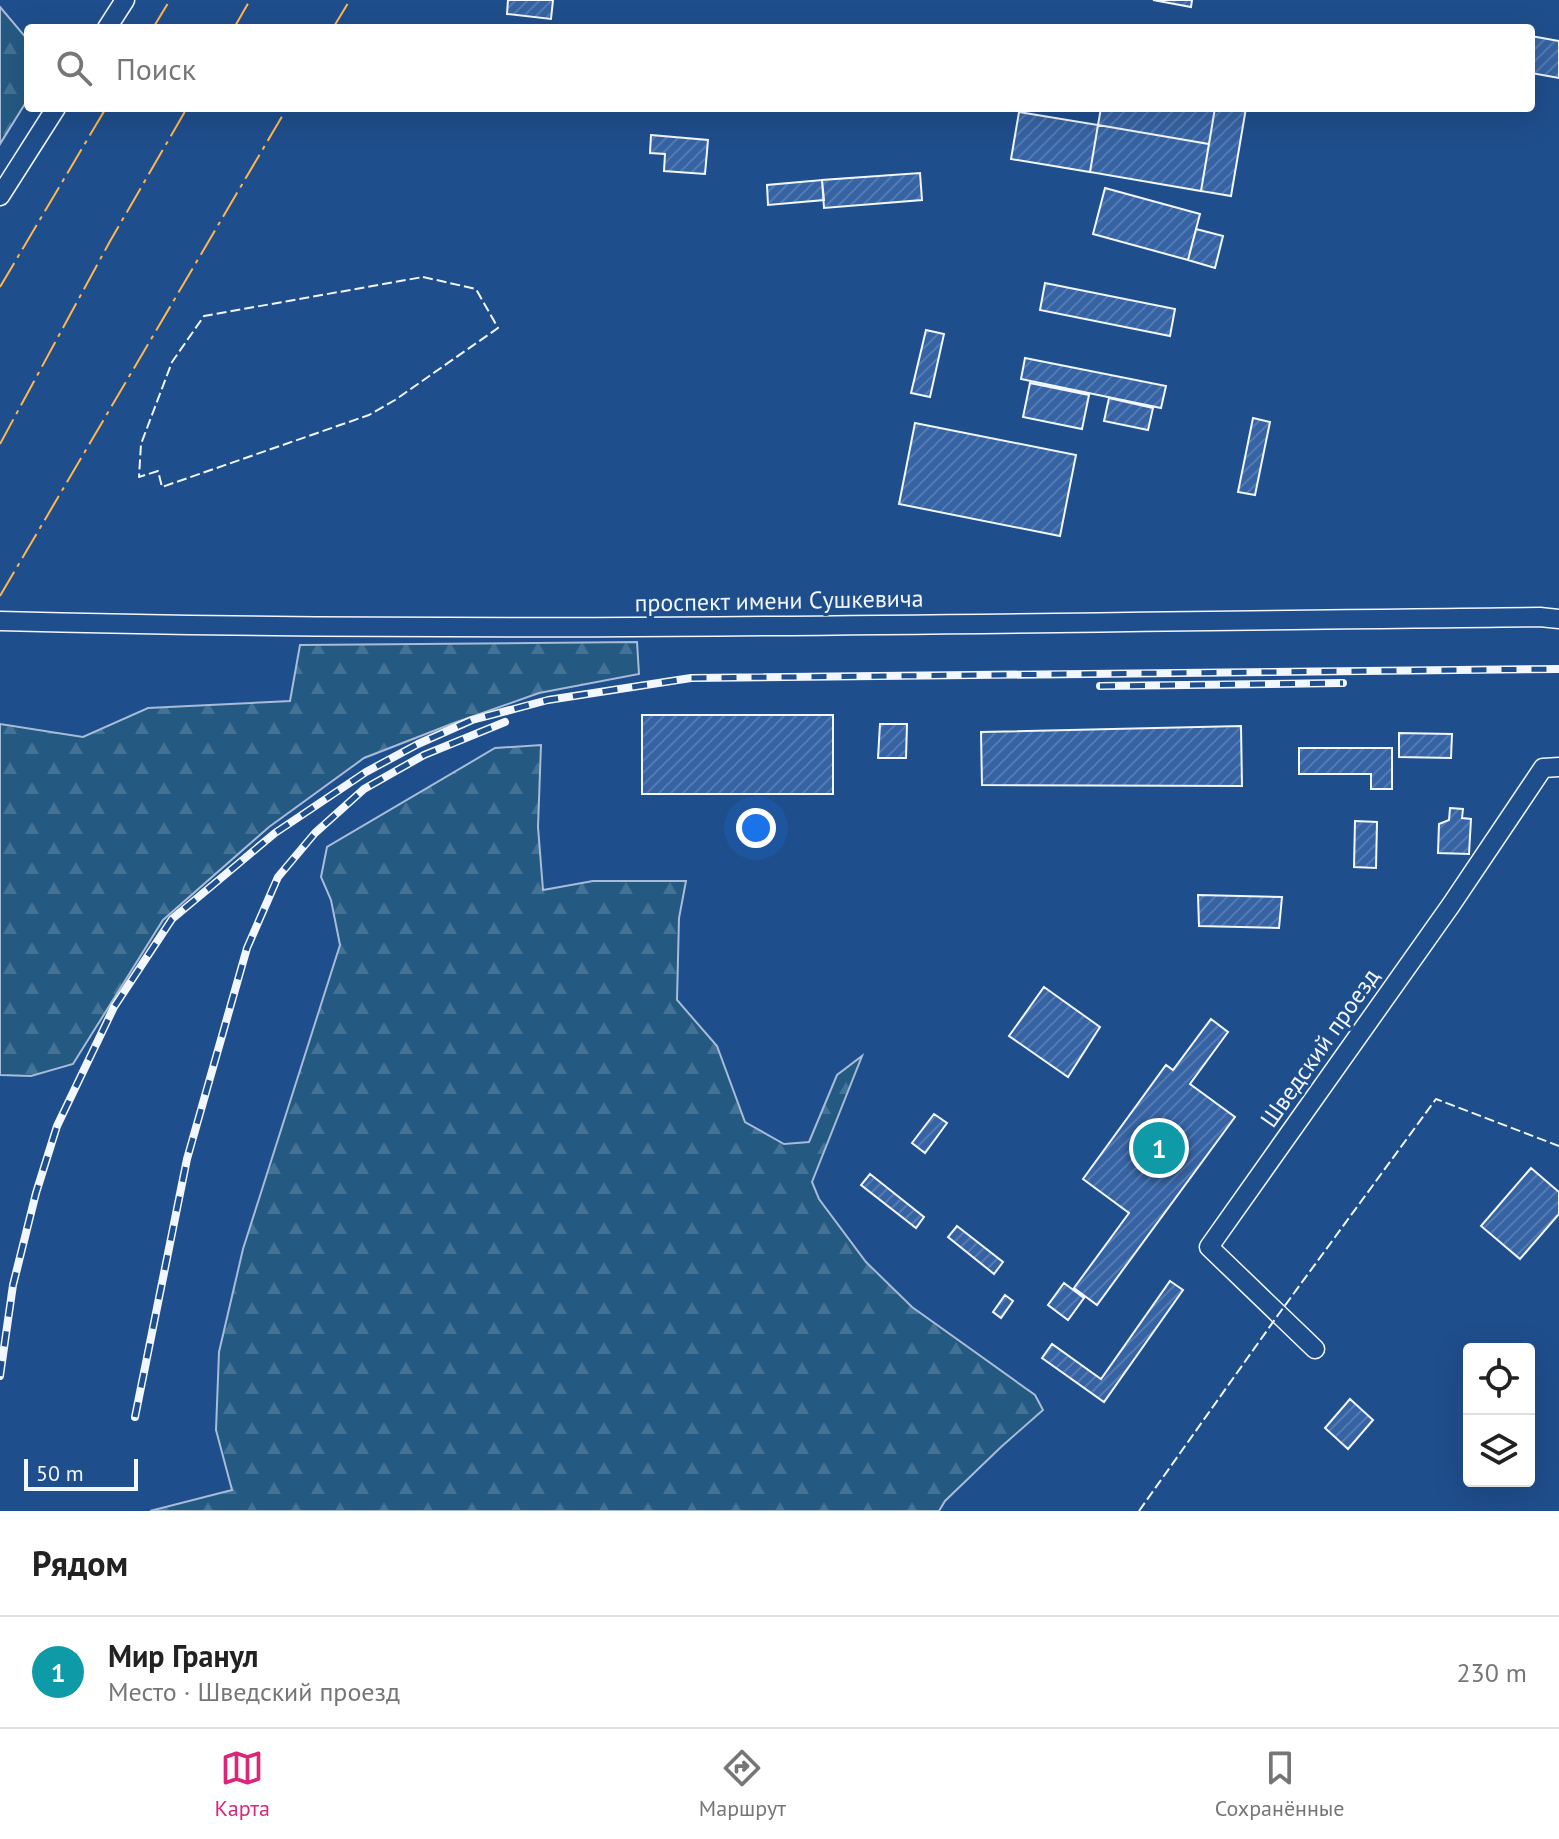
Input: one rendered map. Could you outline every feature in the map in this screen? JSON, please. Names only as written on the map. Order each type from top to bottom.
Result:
[{"type":"street","points":[[110,24],[125,0]]},
{"type":"street","points":[[0,196],[53,112]]},
{"type":"street","name":"проспект имени Сушкевича","points":[[0,621],[177,626],[649,626],[1559,619]]},
{"type":"street","name":"Шведский проезд","points":[[1315,1349],[1209,1247],[1451,905],[1543,768],[1559,767]]},
{"type":"green space","points":[[0,7],[24,35],[24,105],[0,144]]},
{"type":"green space","points":[[637,642],[639,674],[539,693],[364,758],[269,827],[163,920],[73,1064],[31,1076],[0,1075],[0,724],[83,737],[148,708],[290,701],[300,645]]},
{"type":"green space","points":[[541,745],[538,827],[543,890],[593,881],[686,881],[679,918],[677,1000],[717,1046],[745,1122],[784,1144],[809,1142],[837,1075],[862,1056],[812,1182],[819,1199],[866,1262],[912,1307],[1035,1395],[1043,1410],[945,1501],[939,1511],[150,1511],[232,1490],[216,1430],[219,1352],[243,1249],[340,945],[331,900],[321,877],[327,847],[495,748]]},
{"type":"building","points":[[508,0],[553,0],[551,19],[507,14]]},
{"type":"building","points":[[1153,0],[1192,0],[1191,7]]},
{"type":"building","points":[[1535,37],[1559,41],[1559,78],[1535,74]]},
{"type":"building","points":[[1019,112],[1098,125],[1090,172],[1011,159]]},
{"type":"building","points":[[1100,112],[1214,112],[1209,144],[1098,125]]},
{"type":"building","points":[[1214,112],[1245,112],[1231,196],[1201,191]]},
{"type":"building","points":[[1098,125],[1209,144],[1201,191],[1090,172]]},
{"type":"building","points":[[651,135],[708,140],[705,174],[664,171],[665,154],[650,153]]},
{"type":"building","points":[[920,173],[922,200],[824,208],[822,180]]},
{"type":"building","points":[[822,180],[824,200],[768,205],[767,185]]},
{"type":"building","points":[[1105,188],[1200,214],[1188,260],[1093,234]]},
{"type":"building","points":[[1196,229],[1223,236],[1215,268],[1188,260]]},
{"type":"building","points":[[1045,283],[1175,309],[1170,336],[1040,310]]},
{"type":"building","points":[[926,330],[944,334],[930,397],[911,393]]},
{"type":"building","points":[[1025,358],[1166,386],[1161,408],[1021,379]]},
{"type":"building","points":[[1030,383],[1089,395],[1082,429],[1023,417]]},
{"type":"building","points":[[1109,398],[1153,408],[1148,430],[1104,421]]},
{"type":"building","points":[[1253,418],[1270,422],[1255,495],[1238,492]]},
{"type":"building","points":[[915,423],[1076,455],[1060,536],[899,504]]},
{"type":"building","points":[[642,715],[833,715],[833,794],[642,794]]},
{"type":"building","points":[[880,724],[907,724],[906,758],[878,758]]},
{"type":"building","points":[[1241,726],[1242,786],[982,785],[981,732]]},
{"type":"building","points":[[1399,733],[1452,734],[1451,758],[1399,757]]},
{"type":"building","points":[[1299,748],[1392,748],[1392,789],[1371,789],[1371,774],[1299,774]]},
{"type":"building","points":[[1450,808],[1463,809],[1462,818],[1471,819],[1469,854],[1438,853],[1439,824],[1449,820]]},
{"type":"building","points":[[1355,821],[1377,822],[1376,868],[1354,867]]},
{"type":"building","points":[[1198,895],[1282,897],[1279,928],[1199,926]]},
{"type":"building","points":[[1044,987],[1100,1027],[1068,1077],[1009,1036]]},
{"type":"building","points":[[1211,1019],[1228,1032],[1190,1084],[1235,1117],[1097,1305],[1074,1288],[1129,1213],[1083,1179],[1166,1065],[1173,1070]]},
{"type":"building","points":[[934,1114],[947,1123],[925,1153],[912,1143]]},
{"type":"building","points":[[1531,1168],[1559,1192],[1559,1214],[1520,1259],[1481,1226]]},
{"type":"building","points":[[870,1174],[924,1217],[916,1228],[861,1185]]},
{"type":"building","points":[[957,1226],[1003,1262],[994,1274],[948,1237]]},
{"type":"building","points":[[1170,1281],[1183,1290],[1104,1402],[1042,1358],[1052,1344],[1101,1379]]},
{"type":"building","points":[[1064,1283],[1084,1298],[1068,1320],[1048,1305]]},
{"type":"building","points":[[1005,1295],[1013,1301],[1001,1318],[993,1312]]},
{"type":"building","points":[[1350,1399],[1373,1420],[1348,1449],[1325,1428]]},
{"type":"railway","points":[[0,1376],[13,1285],[57,1126],[114,1007],[172,919],[275,833],[366,772],[418,744],[472,720],[548,700],[691,678],[1559,669]]},
{"type":"railway","points":[[1100,686],[1343,683]]},
{"type":"railway","points":[[135,1417],[187,1159],[247,948],[278,877],[315,833],[364,789],[424,755],[505,722]]},
{"type":"fence","points":[[423,277],[476,289],[498,328],[369,415],[162,487],[158,471],[139,477],[141,444],[172,362],[204,316],[423,277]]},
{"type":"fence","points":[[1139,1511],[1436,1099],[1559,1146]]},
{"type":"power","points":[[155,24],[170,0]]},
{"type":"power","points":[[236,24],[250,0]]},
{"type":"power","points":[[335,24],[350,0]]},
{"type":"power","points":[[0,287],[104,112]]},
{"type":"power","points":[[0,444],[109,243],[185,112]]},
{"type":"power","points":[[0,596],[285,112]]},
{"type":"place","name":"Мир Гранул","points":[[1159,1148]]}]
